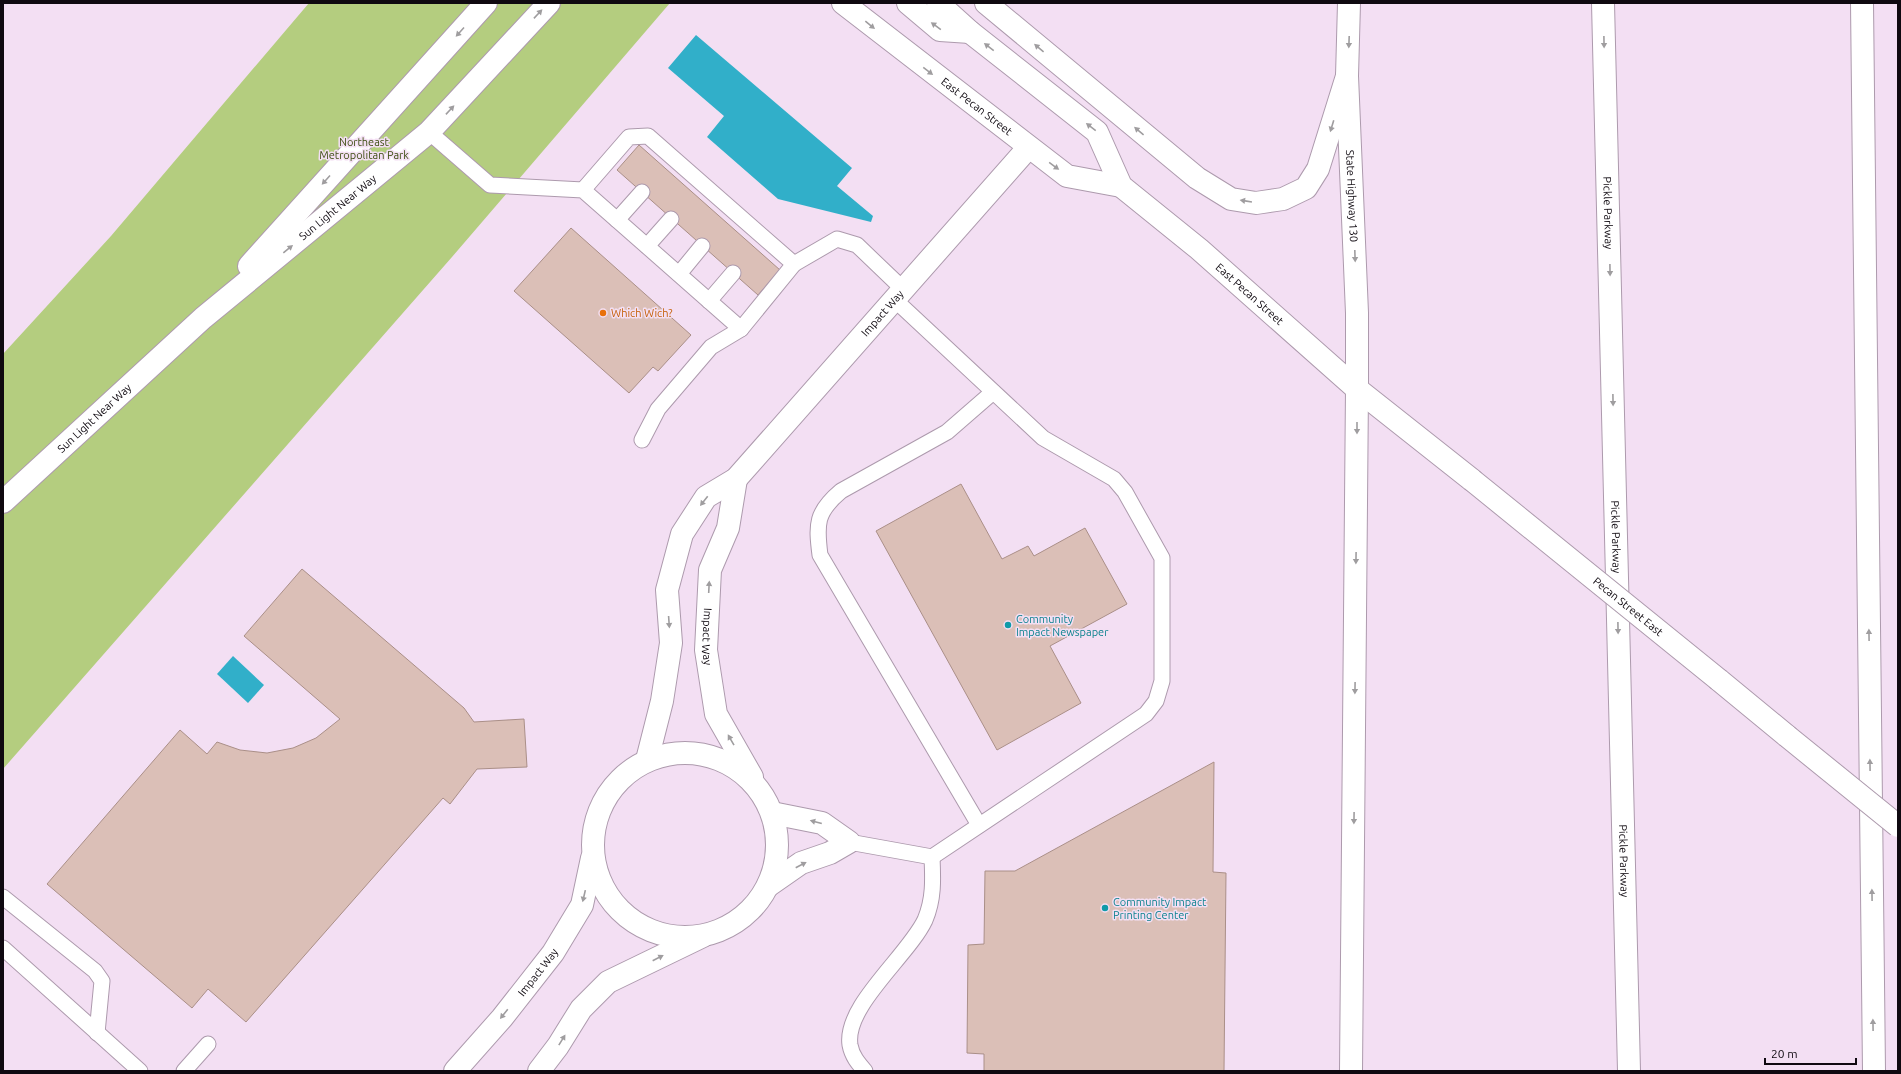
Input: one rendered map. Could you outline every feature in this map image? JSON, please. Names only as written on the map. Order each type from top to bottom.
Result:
[{"type":"main road","name":"Sun Light Near Way","points":[[203,318],[486,3]]},
{"type":"main road","name":"Sun Light Near Way","points":[[3,502],[203,318],[429,132],[549,3]]},
{"type":"main road","name":"East Pecan Street","points":[[843,3],[1028,148],[1068,176],[1121,186]]},
{"type":"main road","points":[[908,3],[940,30],[970,32]]},
{"type":"main road","name":"East Pecan Street","points":[[938,3],[970,32],[1097,132],[1121,186],[1199,249],[1357,389]]},
{"type":"main road","points":[[986,3],[1197,178],[1231,199],[1256,203],[1283,199],[1306,188],[1318,169],[1348,76]]},
{"type":"main road","name":"State Highway 130","points":[[1349,3],[1348,76],[1357,313],[1352,1071]]},
{"type":"main road","name":"Pickle Parkway","points":[[1603,3],[1629,1071]]},
{"type":"main road","points":[[1862,3],[1874,1069]]},
{"type":"main road","name":"Impact Way","points":[[455,1071],[502,1018],[553,953],[582,905],[592,858],[598,810],[613,784],[647,760],[662,701],[671,643],[667,590],[682,534],[706,497],[736,479],[900,295],[1028,148]]},
{"type":"main road","name":"Pecan Street East","points":[[1357,389],[1472,480],[1898,826]]},
{"type":"main road","name":"Impact Way","points":[[736,479],[728,528],[710,570],[706,650],[716,714],[772,813],[778,847],[768,886]]},
{"type":"main road","points":[[647,760],[692,752],[734,766],[757,786]]},
{"type":"main road","points":[[539,1071],[558,1046],[581,1009],[608,982],[703,936],[733,924],[750,912],[768,886],[801,863],[830,853],[849,842],[822,823],[772,813]]},
{"type":"main road","points":[[592,858],[605,893],[625,916],[654,932],[703,936]]},
{"type":"lane","points":[[429,132],[490,185],[583,190],[741,329]]},
{"type":"lane","points":[[583,190],[629,137],[648,136],[668,163],[759,243],[794,264]]},
{"type":"lane","points":[[617,220],[642,192]]},
{"type":"lane","points":[[647,246],[671,218]]},
{"type":"lane","points":[[642,440],[658,409],[711,347],[741,329],[794,264],[837,239],[858,245],[900,295],[993,392],[1043,438],[1114,479],[1125,492],[1162,558],[1162,681],[1156,701],[1146,714],[932,857],[849,842]]},
{"type":"lane","points":[[679,274],[702,246]]},
{"type":"lane","points":[[709,301],[733,273]]},
{"type":"lane","points":[[979,825],[820,555],[817,532],[820,516],[827,503],[841,491],[947,432],[993,392]]},
{"type":"lane","points":[[865,1071],[856,1061],[850,1045],[852,1025],[865,999],[913,941],[925,919],[933,896],[932,857]]},
{"type":"lane","points":[[3,897],[95,971],[102,981],[97,1033]]},
{"type":"lane","points":[[3,948],[140,1071]]},
{"type":"lane","points":[[184,1071],[208,1044]]},
{"type":"green space","name":"Northeast Metropolitan Park","points":[[309,3],[670,3],[452,257],[3,769],[3,354],[111,236]]},
{"type":"water","points":[[696,35],[852,168],[837,186],[873,216],[871,222],[778,199],[707,137],[724,116],[668,68]]},
{"type":"water","points":[[233,656],[264,685],[248,703],[217,674]]},
{"type":"building","points":[[639,145],[780,270],[758,295],[617,170]]},
{"type":"building","name":"Which Wich?","points":[[571,228],[691,335],[658,371],[653,367],[629,393],[514,291]]},
{"type":"building","name":"Community Impact Newspaper","points":[[961,484],[1002,559],[1028,546],[1034,556],[1085,528],[1127,604],[1050,646],[1081,703],[997,750],[876,531]]},
{"type":"building","points":[[302,569],[464,708],[474,722],[524,719],[527,767],[477,769],[450,804],[443,798],[246,1022],[208,989],[192,1008],[47,884],[180,730],[207,754],[217,742],[240,750],[267,753],[293,748],[316,738],[340,719],[244,636]]},
{"type":"building","name":"Community Impact Printing Center","points":[[1214,762],[1213,872],[1226,873],[1224,1071],[984,1071],[984,1054],[967,1053],[968,945],[984,944],[985,871],[1015,871]]},
{"type":"place","name":"Which Wich?","points":[[603,313]]},
{"type":"place","name":"Community Impact Newspaper","points":[[1008,625]]},
{"type":"place","name":"Community Impact Printing Center","points":[[1105,908]]}]
